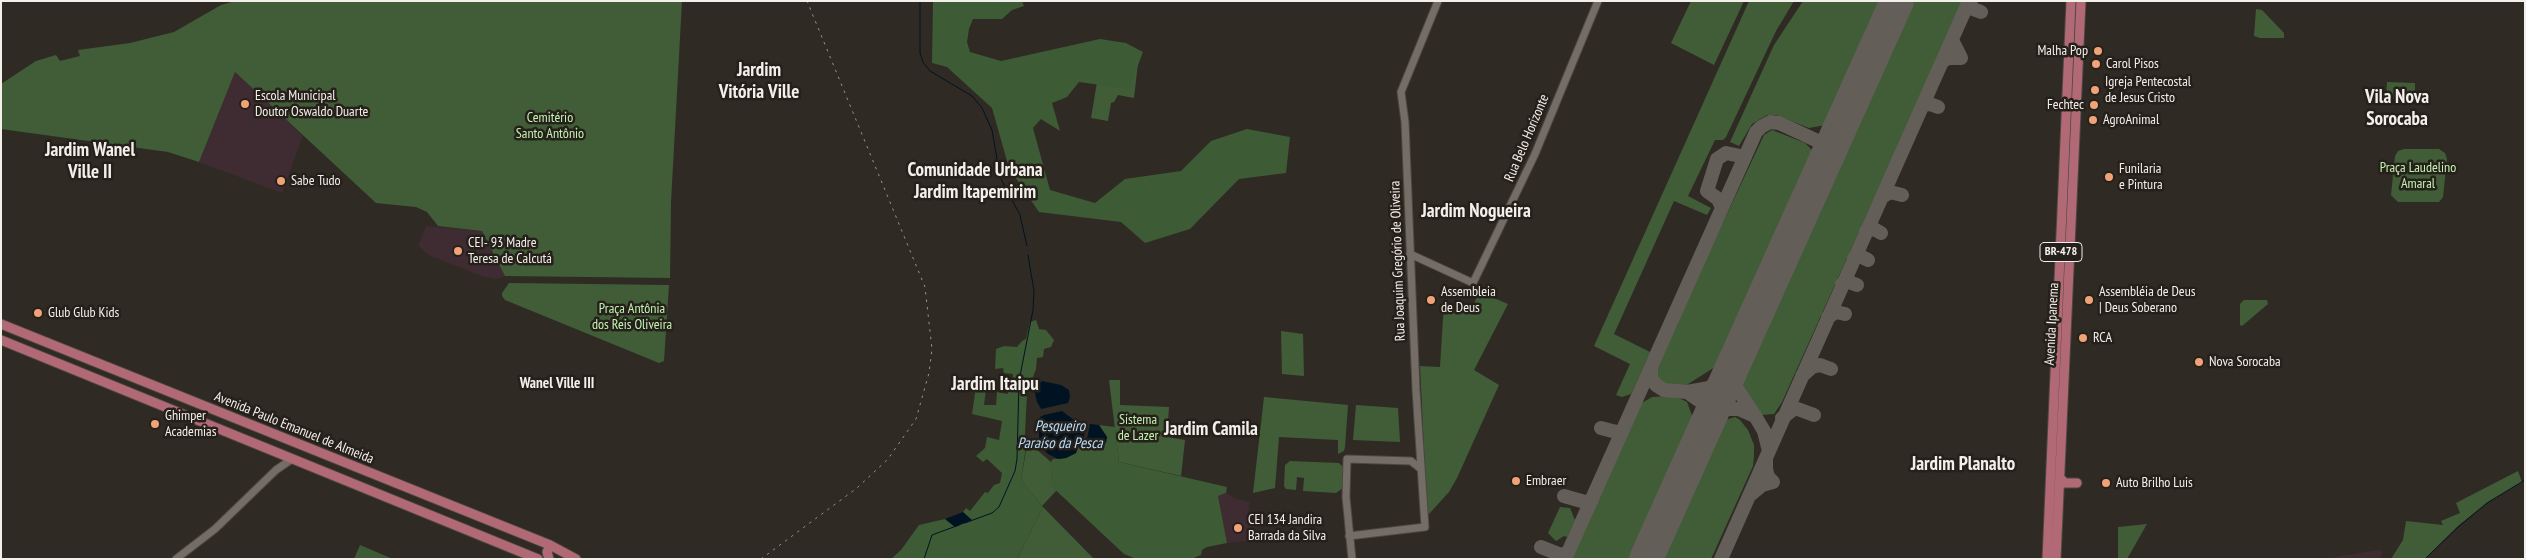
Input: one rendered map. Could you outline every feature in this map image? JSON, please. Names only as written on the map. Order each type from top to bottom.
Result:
[{"type":"main road","name":"Avenida Ipanema","points":[[2047,559],[2071,1]]},
{"type":"main road","name":"Avenida Ipanema","points":[[2056,559],[2081,1]]},
{"type":"main road","name":"Avenida Paulo Emanuel de Almeida","points":[[1,324],[550,545],[576,559]]},
{"type":"main road","points":[[1,340],[538,559]]},
{"type":"main road","points":[[302,463],[340,474],[345,471],[346,463]]},
{"type":"main road","points":[[2060,478],[2065,483],[2077,483]]},
{"type":"main road","points":[[549,559],[547,552],[550,545]]},
{"type":"street","name":"Rua Joaquim Gregório de Oliveira","points":[[1351,533],[1426,526],[1420,451],[1405,122],[1401,92],[1438,1]]},
{"type":"street","name":"Rua Belo Horizonte","points":[[1410,254],[1473,283],[1528,168],[1598,1]]},
{"type":"street","points":[[1410,462],[1416,458],[1420,451]]},
{"type":"street","points":[[274,452],[279,460],[276,470]]},
{"type":"street","points":[[1352,559],[1351,533],[1346,497],[1347,458],[1410,462],[1421,469]]},
{"type":"street","points":[[176,559],[216,529],[276,470],[292,459]]},
{"type":"shaded area","name":"Escola Municipal Doutor Oswaldo Duarte","points":[[235,72],[303,136],[282,193],[199,162]]},
{"type":"shaded area","name":"CEI- 93 Madre Teresa de Calcutá","points":[[426,226],[482,231],[505,276],[496,279],[484,277],[429,255],[418,246]]},
{"type":"shaded area","name":"CEI 134 Jandira Barrada da Silva","points":[[1226,493],[1237,499],[1250,502],[1248,516],[1255,540],[1227,543],[1218,496]]},
{"type":"shaded area","points":[[2379,550],[2383,552],[2380,559],[2323,559]]},
{"type":"green space","name":"Cemitério Santo Antônio","points":[[235,1],[682,1],[671,202],[670,278],[505,276],[482,231],[438,226],[427,212],[416,207],[376,203],[235,72],[199,162],[168,152],[1,129],[1,84],[36,61],[56,55],[60,61],[80,56],[78,50],[130,43],[174,32],[221,5]]},
{"type":"green space","points":[[933,1],[1022,1],[1024,6],[1012,10],[1002,19],[973,19],[969,29],[967,42],[970,52],[1001,61],[1100,39],[1126,43],[1143,52],[1129,89],[1079,82],[1067,97],[1052,103],[1060,131],[1041,119],[1033,128],[1050,190],[1095,203],[1125,179],[1181,171],[1211,141],[1247,129],[1290,137],[1286,173],[1239,179],[1190,229],[1145,243],[1121,222],[1039,212],[1009,168],[992,108],[947,67],[932,63]]},
{"type":"green space","points":[[1691,1],[1744,1],[1714,65],[1671,43]]},
{"type":"green space","points":[[1749,1],[1794,1],[1776,31],[1726,137],[1723,140],[1715,140],[1688,196],[1711,208],[1707,215],[1674,201],[1614,334],[1650,352],[1631,394],[1622,397],[1616,395],[1630,364],[1594,346]]},
{"type":"green space","points":[[1803,1],[1883,1],[1826,125],[1809,128],[1776,115],[1767,115],[1752,124],[1739,146],[1730,142],[1774,45]]},
{"type":"green space","points":[[1907,1],[1963,1],[1782,402],[1774,414],[1761,415],[1754,411],[1740,391],[1738,385],[1741,369]]},
{"type":"green space","points":[[2256,9],[2262,10],[2284,33],[2284,38],[2260,38],[2254,36]]},
{"type":"green space","points":[[1101,58],[1138,63],[1134,98],[1118,95],[1114,102],[1111,103],[1108,121],[1091,118]]},
{"type":"green space","points":[[2387,82],[2415,83],[2415,100],[2386,99]]},
{"type":"green space","points":[[1772,130],[1805,143],[1812,150],[1813,156],[1718,365],[1685,386],[1663,386],[1657,382],[1654,370],[1764,135]]},
{"type":"green space","name":"Praça Laudelino Amaral","points":[[2404,149],[2439,149],[2445,153],[2447,159],[2443,197],[2439,202],[2398,202],[2391,195],[2395,156],[2398,151]]},
{"type":"green space","name":"Praça Antônia dos Reis Oliveira","points":[[509,283],[669,285],[664,361],[659,363],[505,300],[502,293]]},
{"type":"green space","points":[[1480,292],[1508,304],[1474,370],[1499,385],[1457,478],[1449,492],[1429,514],[1427,512],[1420,366],[1440,367],[1444,303],[1468,314]]},
{"type":"green space","points":[[2244,300],[2267,300],[2268,304],[2242,326],[2240,325],[2240,304]]},
{"type":"green space","points":[[1036,320],[1039,329],[1046,330],[1054,340],[1051,347],[1044,349],[1043,357],[1037,358],[1036,369],[1027,393],[1026,447],[1021,480],[1043,507],[1017,559],[891,559],[901,550],[919,525],[945,519],[955,527],[971,520],[963,512],[966,508],[970,511],[985,492],[988,493],[994,485],[1000,483],[1002,473],[987,459],[983,462],[976,456],[985,448],[987,437],[999,440],[1002,421],[972,414],[976,387],[986,389],[984,405],[996,405],[997,392],[1008,394],[1007,386],[1012,386],[1013,374],[1004,373],[1003,368],[995,369],[996,349],[1004,346],[1017,347],[1026,339],[1030,322]]},
{"type":"green space","points":[[1281,331],[1303,334],[1304,376],[1282,374]]},
{"type":"green space","name":"Sistema de Lazer","points":[[1109,380],[1120,380],[1120,405],[1169,407],[1167,437],[1185,440],[1181,476],[1119,462]]},
{"type":"green space","points":[[1669,396],[1687,402],[1694,421],[1632,559],[1569,559],[1640,404],[1652,397]]},
{"type":"green space","points":[[1264,397],[1348,405],[1345,447],[1344,451],[1338,454],[1338,440],[1279,437],[1275,488],[1253,493]]},
{"type":"green space","points":[[1356,405],[1398,408],[1400,442],[1353,440]]},
{"type":"green space","points":[[1735,417],[1748,430],[1754,445],[1753,466],[1711,559],[1656,559],[1714,428],[1719,422]]},
{"type":"green space","points":[[1099,425],[1115,427],[1119,462],[1227,487],[1226,493],[1218,496],[1227,543],[1207,547],[1202,550],[1201,555],[1191,559],[1136,559],[1124,554],[1048,483],[1052,479],[1050,463],[1053,459],[1066,458],[1076,453],[1077,447],[1080,445],[1105,443],[1107,437]]},
{"type":"green space","points":[[1036,449],[1051,462],[1052,479],[1056,491],[1042,506],[1021,480],[1026,451]]},
{"type":"green space","points":[[1290,461],[1339,463],[1343,467],[1343,488],[1336,493],[1303,491],[1304,478],[1297,477],[1296,490],[1286,489],[1284,486],[1285,465]]},
{"type":"green space","points":[[2518,471],[2522,482],[2487,503],[2458,526],[2425,559],[2391,559],[2403,540],[2406,521],[2443,525],[2441,521],[2460,513],[2456,503]]},
{"type":"green space","points":[[1043,507],[1094,559],[1017,559]]},
{"type":"green space","points":[[1560,507],[1570,508],[1575,520],[1567,537],[1564,536],[1556,541],[1548,533]]},
{"type":"green space","points":[[2147,524],[2127,559],[2118,559],[2118,527]]},
{"type":"green space","points":[[360,545],[393,559],[354,559]]},
{"type":"water","points":[[1042,381],[1061,385],[1069,390],[1070,397],[1068,403],[1041,409],[1034,389]]},
{"type":"water","name":"Pesqueiro Paraíso da Pesca","points":[[1062,411],[1085,428],[1083,443],[1080,443],[1076,453],[1066,458],[1058,459],[1048,454],[1039,445],[1039,423],[1040,417]]},
{"type":"water","points":[[1090,424],[1099,425],[1107,437],[1106,443],[1086,444]]},
{"type":"water","points":[[963,512],[972,520],[955,527],[945,519]]},
{"type":"waterway","points":[[920,1],[920,53],[923,62],[930,71],[972,96],[982,108],[992,130],[1000,177],[1020,215],[1027,246]]},
{"type":"waterway","points":[[965,523],[992,513],[999,507],[1015,471],[1019,381],[1033,310],[1034,291],[1028,255]]},
{"type":"waterway","points":[[2425,559],[2458,527],[2487,503],[2525,480]]},
{"type":"waterway","points":[[924,559],[932,535],[959,525]]},
{"type":"taxiway","points":[[1721,559],[1969,1]]},
{"type":"taxiway","points":[[1969,2],[1973,9],[1981,12]]},
{"type":"taxiway","points":[[1942,62],[1948,58],[1961,58],[1952,40]]},
{"type":"taxiway","points":[[1923,105],[1930,104],[1938,107]]},
{"type":"taxiway","points":[[1565,559],[1756,132],[1770,122],[1779,123],[1822,143],[1836,137]]},
{"type":"taxiway","points":[[1722,208],[1718,199],[1707,191],[1717,159],[1726,153],[1745,157]]},
{"type":"taxiway","points":[[1882,197],[1890,192],[1902,195]]},
{"type":"taxiway","points":[[1866,231],[1874,229],[1881,233]]},
{"type":"taxiway","points":[[1854,258],[1860,256],[1868,260]]},
{"type":"taxiway","points":[[1842,284],[1849,282],[1857,285]]},
{"type":"taxiway","points":[[1828,317],[1836,312],[1845,314]]},
{"type":"taxiway","points":[[1687,392],[1709,388],[1727,375],[1733,365],[1734,384],[1755,416]]},
{"type":"taxiway","points":[[1802,376],[1812,367],[1820,365],[1831,369]]},
{"type":"taxiway","points":[[1651,369],[1651,378],[1656,385],[1664,390],[1687,392],[1703,403],[1708,418],[1701,437],[1717,414],[1728,409],[1739,409],[1755,416],[1764,431],[1769,451]]},
{"type":"taxiway","points":[[1782,418],[1795,408],[1814,415]]},
{"type":"taxiway","points":[[1601,428],[1616,432],[1622,431]]},
{"type":"taxiway","points":[[1750,495],[1762,485],[1773,482],[1768,477],[1766,458]]},
{"type":"taxiway","points":[[1564,496],[1585,502],[1592,500]]},
{"type":"taxiway","points":[[1541,547],[1561,555],[1567,553]]},
{"type":"runway","points":[[1646,559],[1897,1]]},
{"type":"railway","points":[[761,559],[857,488],[888,459],[916,419],[929,373],[932,349],[925,287],[807,1]]},
{"type":"place","name":"Malha Pop","points":[[2098,51]]},
{"type":"place","name":"Carol Pisos","points":[[2096,64]]},
{"type":"place","name":"Igreja Pentecostal de Jesus Cristo","points":[[2095,90]]},
{"type":"place","name":"Escola Municipal Doutor Oswaldo Duarte","points":[[245,104]]},
{"type":"place","name":"Fechtec","points":[[2094,105]]},
{"type":"place","name":"AgroAnimal","points":[[2093,120]]},
{"type":"place","name":"Funilaria e Pintura","points":[[2109,177]]},
{"type":"place","name":"Sabe Tudo","points":[[281,181]]},
{"type":"place","name":"CEI- 93 Madre Teresa de Calcutá","points":[[458,251]]},
{"type":"place","name":"Assembleia de Deus","points":[[1431,300]]},
{"type":"place","name":"Assembléia de Deus | Deus Soberano","points":[[2089,300]]},
{"type":"place","name":"Glub Glub Kids","points":[[38,313]]},
{"type":"place","name":"RCA","points":[[2083,338]]},
{"type":"place","name":"Nova Sorocaba","points":[[2199,362]]},
{"type":"place","name":"Ghimper Academias","points":[[155,424]]},
{"type":"place","name":"Embraer","points":[[1516,481]]},
{"type":"place","name":"Auto Brilho Luis","points":[[2106,483]]},
{"type":"place","name":"CEI 134 Jandira Barrada da Silva","points":[[1238,528]]},
{"type":"district","name":"Jardim Vitória Ville","points":[[759,82]]},
{"type":"district","name":"Vila Nova Sorocaba","points":[[2397,109]]},
{"type":"district","name":"Jardim Wanel Ville II","points":[[90,162]]},
{"type":"district","name":"Comunidade Urbana Jardim Itapemirim","points":[[975,182]]},
{"type":"district","name":"Jardim Nogueira","points":[[1476,212]]},
{"type":"district","name":"Wanel Ville III","points":[[557,384]]},
{"type":"district","name":"Jardim Itaipu","points":[[995,385]]},
{"type":"district","name":"Jardim Camila","points":[[1211,430]]},
{"type":"district","name":"Jardim Planalto","points":[[1963,465]]}]
